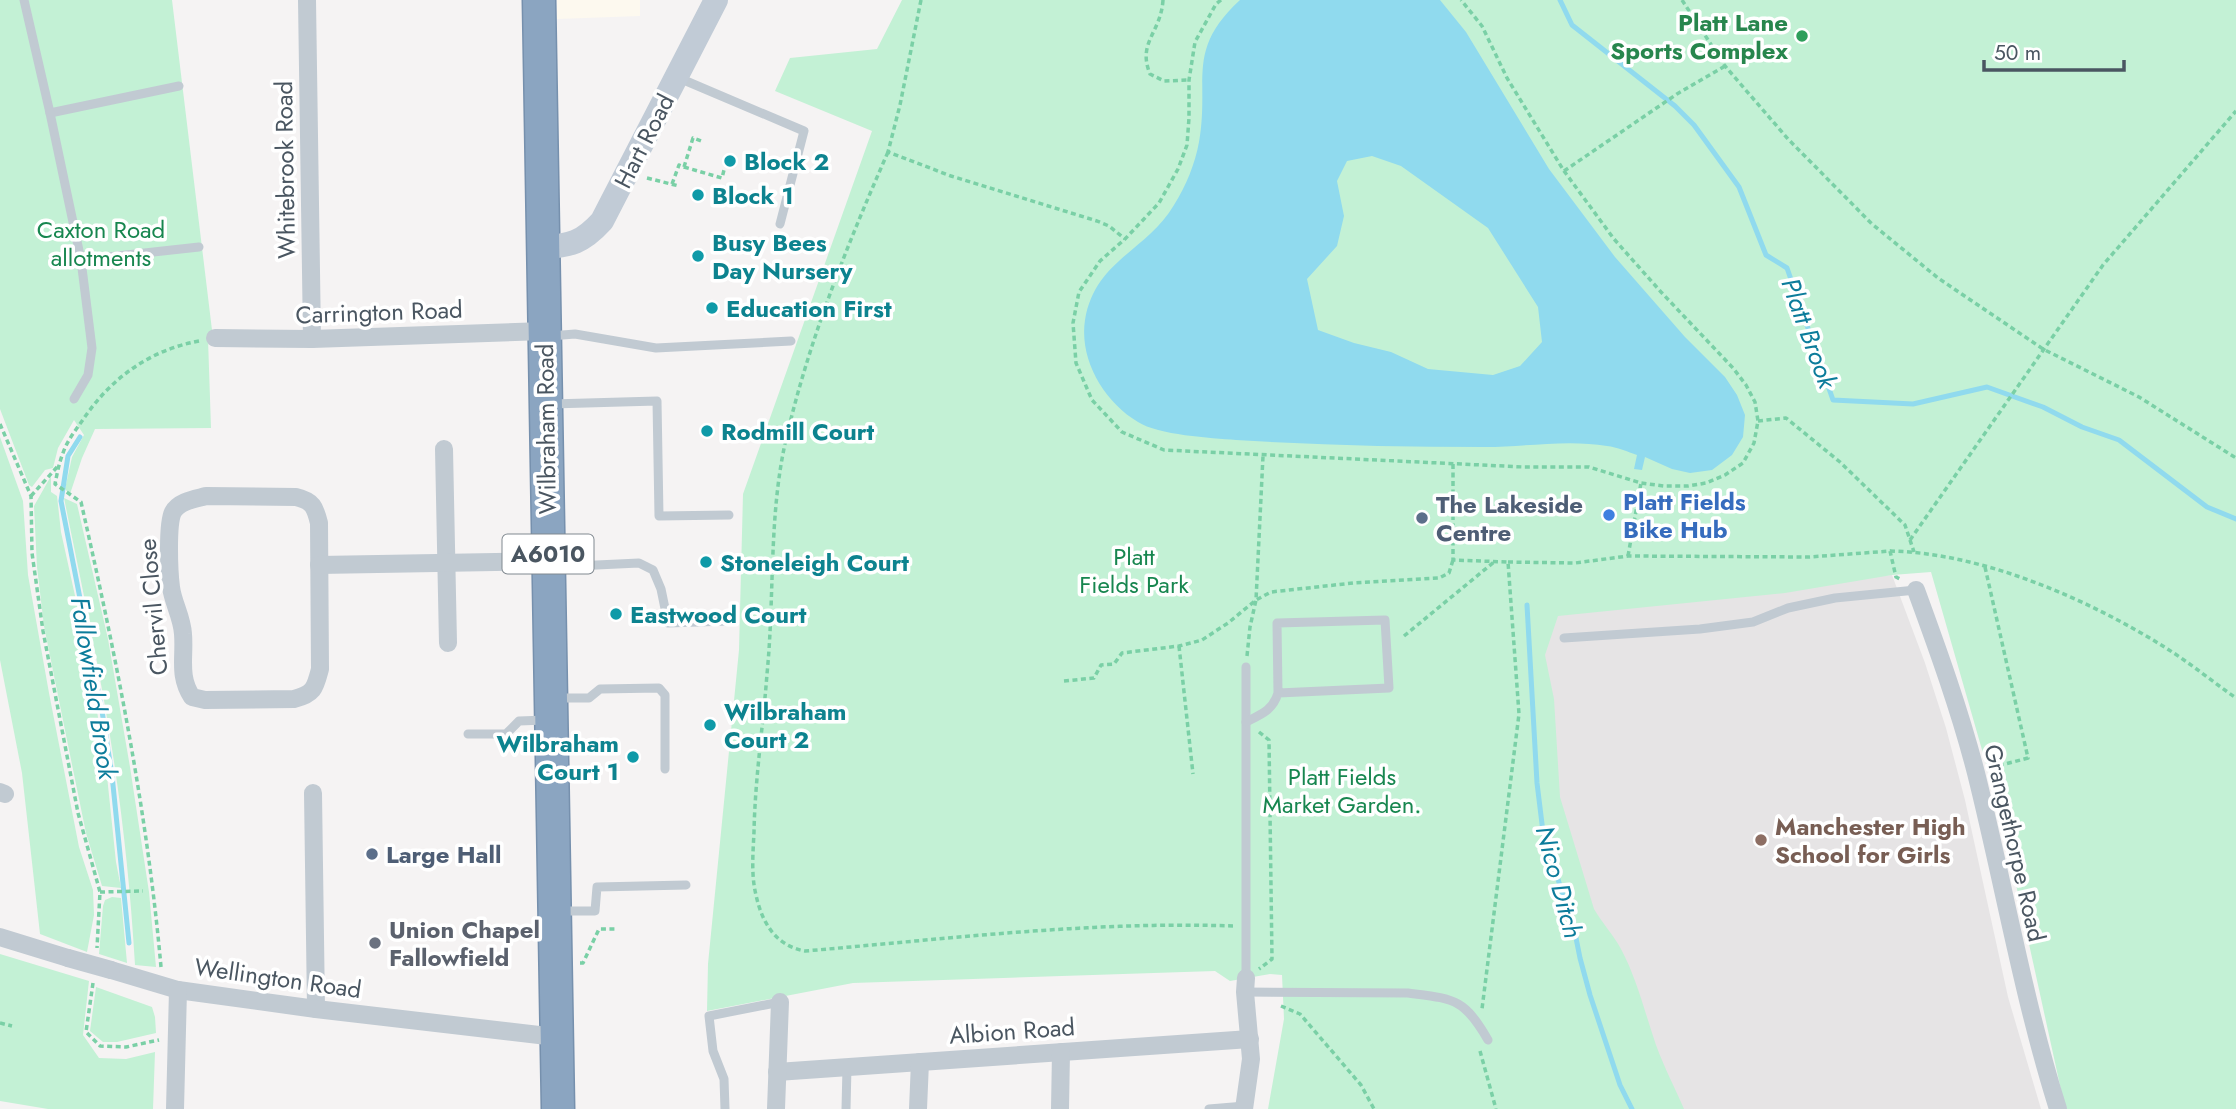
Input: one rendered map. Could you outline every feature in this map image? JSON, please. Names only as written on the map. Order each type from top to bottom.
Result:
[{"type":"highway","name":"Wilbraham Road","points":[[540,0],[558,1109]]},
{"type":"street","name":"Whitebrook Road","points":[[307,0],[312,339]]},
{"type":"street","name":"Hart Road","points":[[543,248],[569,246],[587,237],[602,221],[716,0]]},
{"type":"street","name":"Carrington Road","points":[[215,338],[312,339],[544,334]]},
{"type":"street","points":[[444,449],[447,643]]},
{"type":"street","name":"Chervil Close","points":[[206,496],[296,497],[307,500],[315,509],[319,523],[319,565],[320,669],[316,686],[306,696],[294,699],[218,700],[192,696],[185,686],[182,667],[183,633],[180,613],[171,589],[170,521],[175,508],[206,496]]},
{"type":"street","points":[[319,565],[549,564]]},
{"type":"street","name":"Grangethorpe Road","points":[[1916,590],[1976,771],[2038,1044],[2059,1109]]},
{"type":"street","points":[[313,793],[316,1009]]},
{"type":"street","name":"Wellington Road","points":[[0,937],[170,987],[316,1009],[556,1037]]},
{"type":"street","points":[[1244,1107],[1251,1059],[1246,985]]},
{"type":"street","points":[[170,987],[177,1036],[175,1109]]},
{"type":"street","points":[[776,1109],[780,1002]]},
{"type":"street","name":"Albion Road","points":[[777,1072],[1250,1039]]},
{"type":"street","points":[[1060,1109],[1061,1052]]},
{"type":"street","points":[[918,1109],[920,1062]]},
{"type":"lane","points":[[24,0],[81,260],[92,348],[88,375],[74,399]]},
{"type":"lane","points":[[676,76],[804,131],[780,224]]},
{"type":"lane","points":[[50,113],[179,86]]},
{"type":"lane","points":[[81,260],[199,247]]},
{"type":"lane","points":[[544,334],[575,334],[656,348],[791,341]]},
{"type":"lane","points":[[546,404],[657,401],[659,516],[729,515]]},
{"type":"lane","points":[[549,564],[639,563],[653,570],[661,589],[668,623],[727,621]]},
{"type":"lane","points":[[1564,638],[1753,622],[1788,608],[1835,598],[1916,590]]},
{"type":"lane","points":[[1246,722],[1268,712],[1275,703],[1278,693],[1277,623],[1385,620],[1389,688],[1278,693]]},
{"type":"lane","points":[[1246,667],[1246,985],[1420,995],[1452,1001],[1466,1008],[1488,1040]]},
{"type":"lane","points":[[468,734],[506,734],[519,721],[589,698],[600,689],[659,688],[665,695],[665,769]]},
{"type":"lane","points":[[555,911],[595,911],[597,887],[686,885]]},
{"type":"lane","points":[[725,1109],[724,1079],[713,1051],[709,1016],[780,1002]]},
{"type":"lane","points":[[846,1109],[847,1067]]},
{"type":"lane","points":[[1209,1109],[1244,1107]]},
{"type":"path","points":[[921,0],[888,152],[830,291],[787,433],[778,483],[768,673],[760,737],[752,864],[756,895],[767,925],[779,940],[791,948],[805,950],[1131,926],[1246,927]]},
{"type":"path","points":[[1163,0],[1160,19],[1145,49],[1145,61],[1150,74],[1164,81],[1189,80]]},
{"type":"path","points":[[1221,0],[1216,4],[1195,42],[1189,80],[1187,145],[1178,169],[1159,203],[1100,261],[1079,292],[1073,323],[1076,363],[1092,400],[1122,432],[1164,450],[1453,464],[1589,467],[1641,483],[1664,486],[1706,483],[1726,475],[1743,463],[1754,443],[1758,421],[1755,402],[1746,385],[1614,239],[1563,171],[1507,78],[1482,26],[1461,0]]},
{"type":"path","points":[[1682,0],[1725,66],[1788,139],[1872,224],[1938,278],[2043,349],[2139,397],[2236,458]]},
{"type":"path","points":[[1563,171],[1677,94],[1725,66]]},
{"type":"path","points":[[1910,540],[2103,265],[2236,111]]},
{"type":"path","points":[[684,167],[694,138],[701,141]]},
{"type":"path","points":[[888,152],[951,176],[1097,221],[1109,226],[1125,239]]},
{"type":"path","points":[[672,184],[679,165],[722,178],[724,170]]},
{"type":"path","points":[[630,169],[647,178],[679,186]]},
{"type":"path","points":[[170,987],[115,653],[81,502],[55,484],[68,442],[90,408],[111,385],[156,353],[181,344],[215,338]]},
{"type":"path","points":[[1758,421],[1786,418],[1840,462],[1905,525],[1914,552]]},
{"type":"path","points":[[0,424],[31,496],[32,552],[43,631],[78,813],[100,892],[100,967],[86,1032],[100,1046],[126,1048],[177,1036]]},
{"type":"path","points":[[1246,667],[1256,600],[1263,456]]},
{"type":"path","points":[[31,496],[59,464]]},
{"type":"path","points":[[1064,681],[1094,678],[1101,666],[1114,664],[1122,653],[1179,646],[1202,640],[1271,592],[1353,583],[1439,578],[1449,573],[1453,560],[1453,464]]},
{"type":"path","points":[[1628,556],[1641,483]]},
{"type":"path","points":[[1453,560],[1575,563],[1628,556],[1809,557],[1890,551],[1914,552],[1985,567],[2042,584],[2081,601],[2166,648],[2236,698]]},
{"type":"path","points":[[1890,551],[1896,577],[1916,590]]},
{"type":"path","points":[[1404,636],[1494,562]]},
{"type":"path","points":[[1496,1109],[1478,1042],[1519,714],[1508,562]]},
{"type":"path","points":[[1976,771],[2028,758],[1985,567]]},
{"type":"path","points":[[1179,646],[1193,774]]},
{"type":"path","points":[[1246,722],[1269,740],[1272,959],[1246,985],[1300,1014],[1362,1085],[1374,1109]]},
{"type":"path","points":[[100,892],[142,891]]},
{"type":"path","points":[[555,963],[583,963],[598,929],[615,929]]},
{"type":"path","points":[[0,1023],[12,1026]]},
{"type":"shaded area","points":[[557,0],[640,0],[640,16],[557,19]]},
{"type":"shaded area","name":"Manchester High School for Girls","points":[[1892,575],[1946,728],[1965,800],[2008,997],[2041,1109],[1635,1109],[1581,954],[1528,602]]},
{"type":"green space","name":"Caxton Road allotments","points":[[0,0],[172,0],[212,330],[208,339],[211,428],[95,429],[70,494],[65,489],[72,457],[84,435],[74,420],[58,448],[53,468],[45,470],[32,487],[0,409]]},
{"type":"green space","name":"Platt Fields Park","points":[[902,0],[2236,0],[2236,1109],[2067,1109],[2001,816],[1931,572],[1892,575],[1785,593],[1558,616],[1545,655],[1554,699],[1560,797],[1594,909],[1627,960],[1659,1053],[1684,1109],[1268,1109],[1284,1019],[1282,975],[1270,974],[1230,981],[1215,971],[853,983],[707,1011],[708,964],[739,650],[743,494],[872,131],[775,91],[790,58],[877,49]]},
{"type":"green space","points":[[0,437],[23,501],[28,575],[49,693],[79,847],[93,890],[94,915],[87,952],[40,934],[22,773],[0,660]]},
{"type":"green space","points":[[51,476],[51,492],[57,496],[61,532],[83,632],[105,757],[121,888],[102,886],[86,833],[44,626],[34,506]]},
{"type":"green space","points":[[64,498],[77,504],[108,639],[149,892],[156,967],[135,965],[115,771],[96,654]]},
{"type":"green space","points":[[112,897],[121,898],[127,963],[99,954],[103,906],[105,900]]},
{"type":"green space","points":[[0,954],[89,981],[83,1035],[99,1058],[126,1059],[155,1052],[153,1109],[48,1109],[0,1101]]},
{"type":"green space","points":[[96,987],[152,1007],[156,1033],[117,1042],[103,1042],[90,1031]]},
{"type":"water","points":[[1240,0],[1440,0],[1466,32],[1549,169],[1615,257],[1685,337],[1725,377],[1737,395],[1745,415],[1743,437],[1732,455],[1712,470],[1690,473],[1672,469],[1645,457],[1642,470],[1634,469],[1637,455],[1615,447],[1592,444],[1423,447],[1236,440],[1158,430],[1126,414],[1105,391],[1090,365],[1084,335],[1085,320],[1099,283],[1110,269],[1163,221],[1186,183],[1199,142],[1206,51],[1223,18]],"holes":[[[1372,156],[1401,166],[1488,228],[1538,307],[1542,342],[1520,366],[1493,375],[1428,369],[1391,352],[1318,330],[1307,279],[1337,246],[1344,216],[1337,181],[1347,161]]]},
{"type":"waterway","name":"Platt Brook","points":[[1560,0],[1572,25],[1675,106],[1694,125],[1739,187],[1766,255],[1787,268],[1833,400],[1913,404],[1987,387],[2043,407],[2082,427],[2119,440],[2207,507],[2236,519]]},
{"type":"waterway","name":"Fallowfield Brook","points":[[80,437],[68,456],[61,501],[112,775],[129,943]]},
{"type":"waterway","name":"Nico Ditch","points":[[1527,605],[1537,783],[1543,832],[1575,933],[1590,995],[1620,1085],[1632,1109]]},
{"type":"place","name":"Platt Lane Sports Complex","points":[[1802,36]]},
{"type":"place","name":"Block 2","points":[[730,161]]},
{"type":"place","name":"Block 1","points":[[698,195]]},
{"type":"place","name":"Busy Bees Day Nursery","points":[[698,256]]},
{"type":"place","name":"Education First","points":[[712,308]]},
{"type":"place","name":"Rodmill Court","points":[[707,431]]},
{"type":"place","name":"Platt Fields Bike Hub","points":[[1609,515]]},
{"type":"place","name":"The Lakeside Centre","points":[[1422,518]]},
{"type":"place","name":"Stoneleigh Court","points":[[706,562]]},
{"type":"place","name":"Eastwood Court","points":[[616,614]]},
{"type":"place","name":"Wilbraham Court 2","points":[[710,725]]},
{"type":"place","name":"Wilbraham Court 1","points":[[633,757]]},
{"type":"place","name":"Manchester High School for Girls","points":[[1761,840]]},
{"type":"place","name":"Large Hall","points":[[372,854]]},
{"type":"place","name":"Union Chapel Fallowfield","points":[[375,943]]},
{"type":"park label","name":"Platt Fields Market Garden.","points":[[1342,790]]}]
